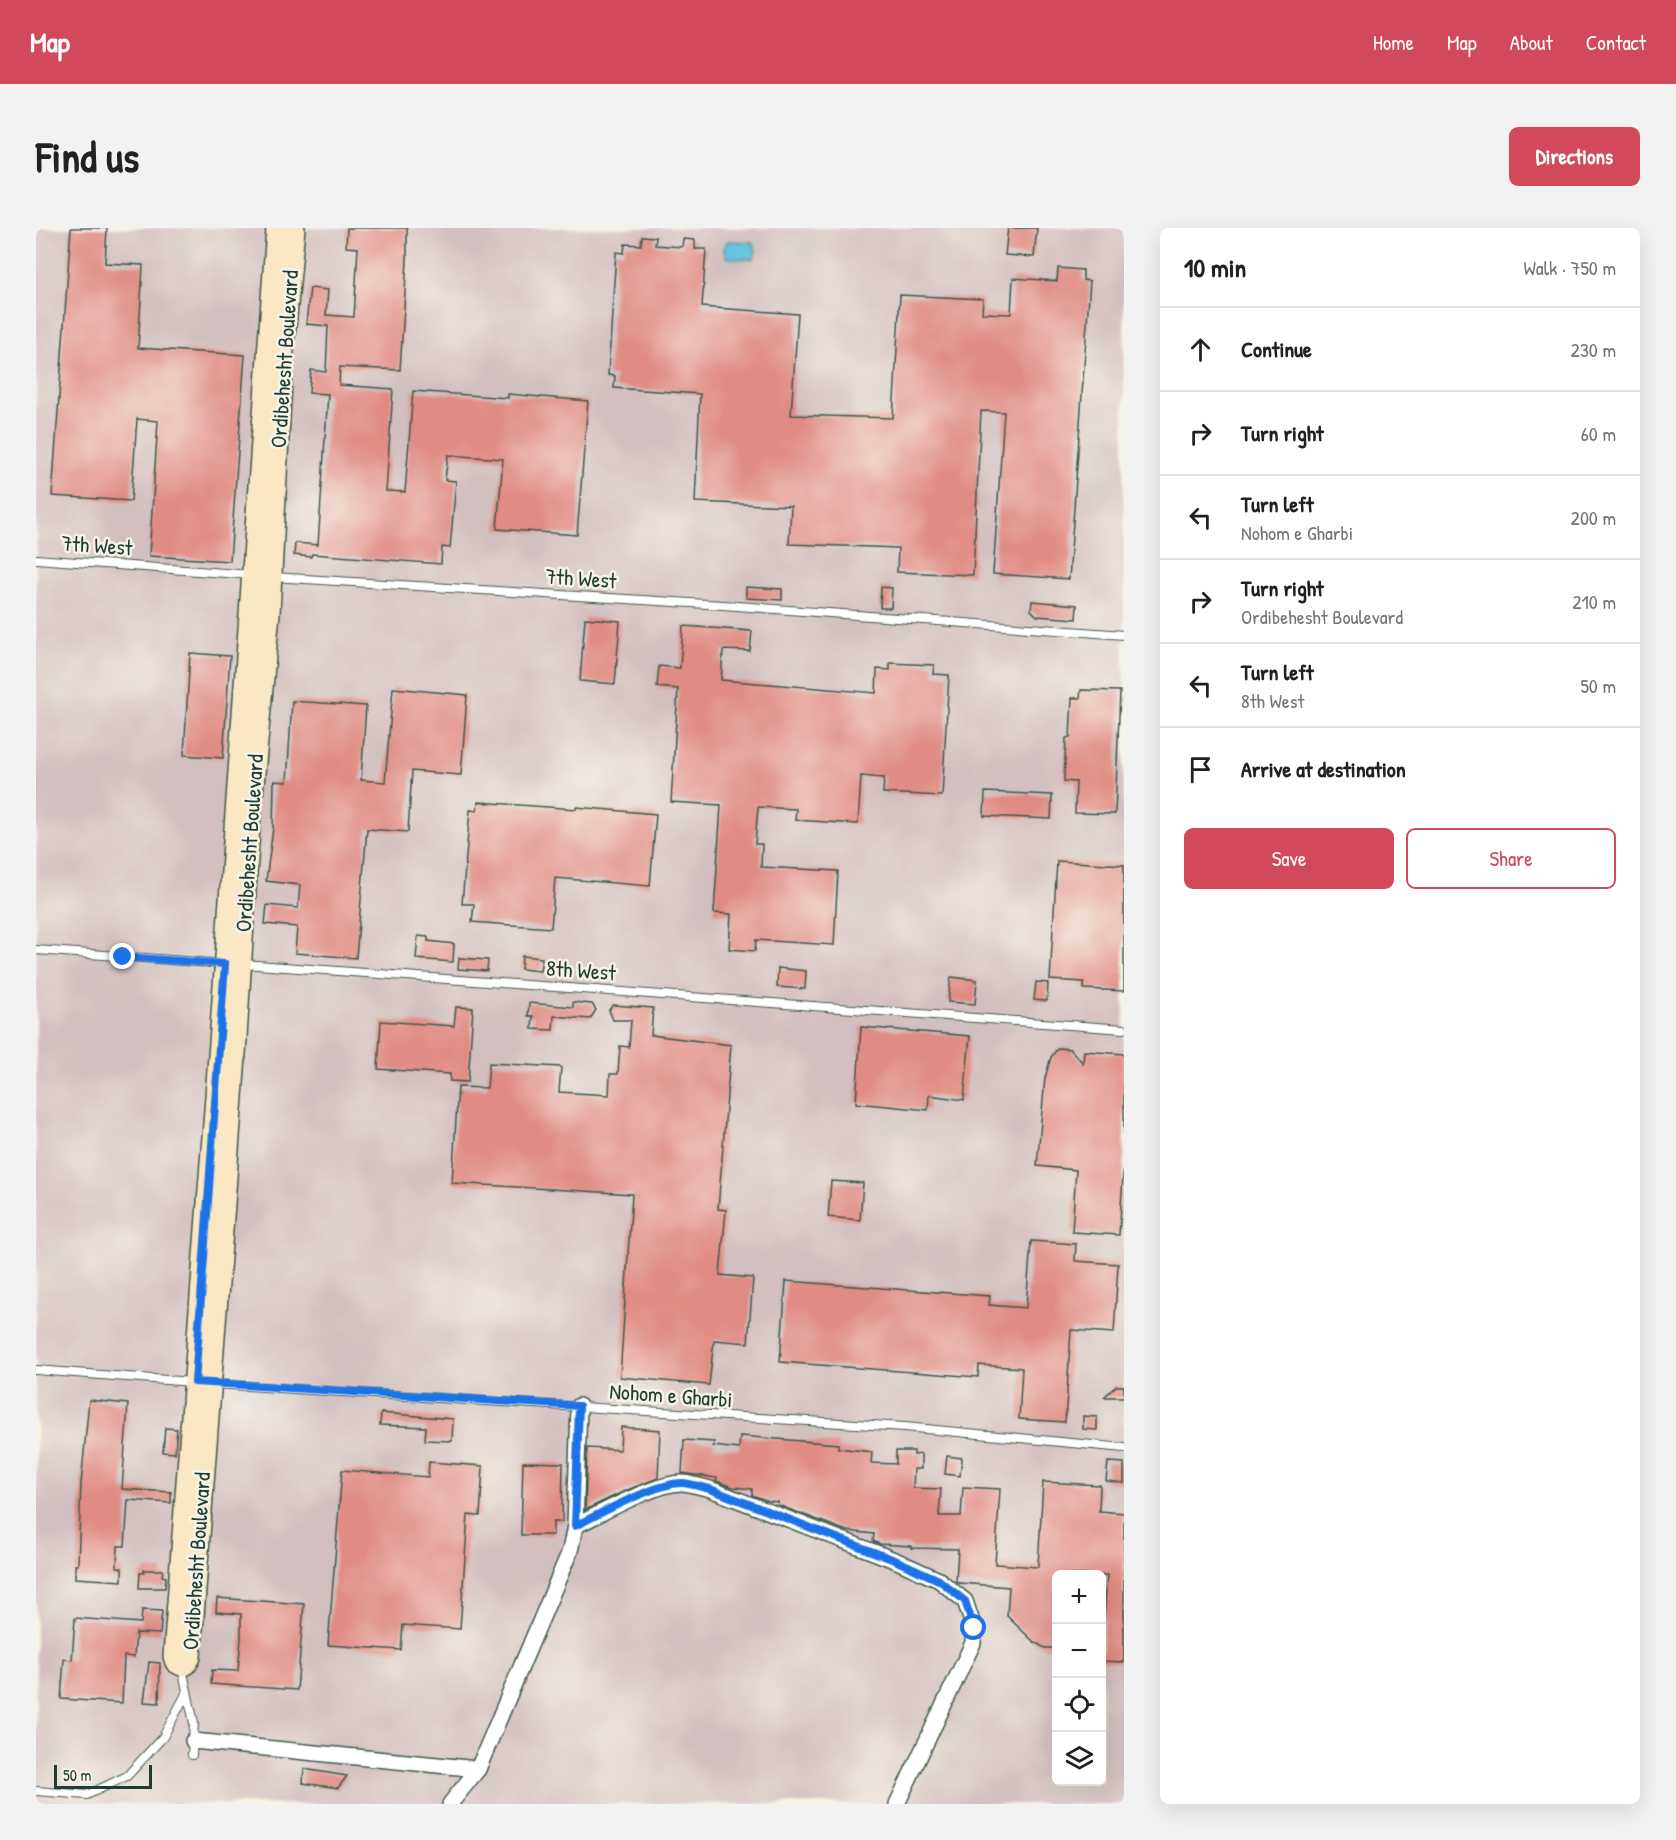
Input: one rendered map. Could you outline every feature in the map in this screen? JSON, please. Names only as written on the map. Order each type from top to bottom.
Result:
[{"type":"street","name":"Ordibehesht Boulevard","points":[[182,1665],[176,1662],[174,1648],[202,1383],[233,964],[249,826],[278,228]]},
{"type":"street","name":"Ordibehesht Boulevard","points":[[261,576],[294,228]]},
{"type":"street","points":[[450,1804],[478,1769],[570,1551],[575,1526],[579,1406]]},
{"type":"street","points":[[575,1526],[657,1489],[681,1483],[710,1489],[897,1561],[939,1580],[965,1601],[974,1628],[973,1643],[897,1804]]},
{"type":"street","points":[[192,1748],[478,1769]]},
{"type":"lane","name":"7th West","points":[[36,559],[261,576],[723,605],[1124,635]]},
{"type":"lane","name":"8th West","points":[[36,950],[1124,1029]]},
{"type":"lane","name":"Nohom e Gharbi","points":[[36,1370],[202,1383],[905,1427],[1124,1448]]},
{"type":"lane","points":[[182,1665],[194,1723],[192,1748]]},
{"type":"lane","points":[[36,1791],[87,1795],[127,1776],[163,1737],[187,1692]]},
{"type":"shaded area","points":[[36,228],[1124,228],[1124,1804],[36,1804]]},
{"type":"water","points":[[728,241],[753,242],[756,251],[754,257],[752,259],[727,258],[724,249]]},
{"type":"building","points":[[71,228],[107,228],[105,263],[143,265],[138,348],[245,355],[230,561],[149,556],[158,421],[137,419],[131,501],[52,496]]},
{"type":"building","points":[[347,228],[407,228],[400,370],[340,367],[339,385],[393,389],[386,491],[405,492],[413,391],[508,398],[508,394],[588,401],[577,535],[497,529],[503,459],[448,455],[445,480],[456,481],[450,548],[442,547],[441,564],[312,554],[311,557],[294,555],[295,543],[318,545],[328,394],[309,393],[311,370],[326,372],[328,326],[306,324],[310,288],[328,290],[326,315],[354,317],[358,248],[346,247]]},
{"type":"building","points":[[1008,228],[1037,228],[1034,257],[1005,255]]},
{"type":"building","points":[[642,236],[656,237],[655,245],[682,247],[683,239],[695,240],[695,249],[706,249],[702,307],[798,314],[791,415],[893,418],[900,295],[983,299],[982,313],[1011,314],[1013,278],[1057,281],[1058,268],[1083,270],[1083,280],[1090,281],[1069,579],[993,574],[1004,412],[981,411],[973,575],[897,572],[898,548],[789,544],[791,506],[695,502],[700,394],[614,388],[615,376],[608,375],[616,252],[624,253],[625,244],[641,245]]},
{"type":"building","points":[[746,587],[782,589],[782,600],[746,598]]},
{"type":"building","points":[[881,587],[892,588],[891,608],[880,608]]},
{"type":"building","points":[[1032,601],[1077,605],[1076,619],[1037,616],[1031,610]]},
{"type":"building","points":[[585,618],[620,621],[615,684],[580,681]]},
{"type":"building","points":[[683,626],[752,631],[750,651],[723,650],[721,680],[876,693],[877,669],[890,670],[890,663],[934,665],[933,674],[949,675],[942,796],[883,793],[884,778],[861,776],[858,824],[795,820],[796,809],[758,807],[755,844],[762,844],[761,867],[838,871],[834,945],[756,940],[755,951],[729,949],[731,914],[714,913],[721,805],[671,802],[678,689],[657,687],[659,666],[680,668]]},
{"type":"building","points":[[190,653],[230,656],[223,758],[184,755]]},
{"type":"building","points":[[393,688],[467,695],[461,775],[412,771],[408,832],[367,829],[356,958],[295,953],[297,927],[265,924],[267,905],[298,908],[300,885],[266,881],[273,828],[274,781],[287,782],[292,701],[366,706],[361,780],[385,782]]},
{"type":"building","points":[[1081,690],[1120,691],[1115,814],[1075,813],[1076,782],[1064,781],[1066,738],[1070,737],[1072,698],[1080,698]]},
{"type":"building","points":[[985,792],[1052,795],[1051,819],[984,816]]},
{"type":"building","points":[[478,802],[656,814],[650,886],[555,878],[551,928],[472,922],[474,904],[462,904],[470,810],[477,811]]},
{"type":"building","points":[[1057,861],[1124,865],[1124,991],[1084,989],[1084,982],[1050,980]]},
{"type":"building","points":[[418,936],[428,937],[428,941],[454,944],[453,962],[416,959]]},
{"type":"building","points":[[522,956],[542,958],[540,971],[521,969]]},
{"type":"building","points":[[459,958],[488,960],[487,971],[458,969]]},
{"type":"building","points":[[778,968],[806,971],[805,989],[777,987]]},
{"type":"building","points":[[951,977],[977,980],[975,1004],[948,1002]]},
{"type":"building","points":[[1036,982],[1048,983],[1047,1001],[1034,1000]]},
{"type":"building","points":[[573,1002],[592,1004],[596,1010],[590,1019],[554,1016],[553,1030],[532,1029],[533,1016],[528,1016],[529,1003],[573,1007]]},
{"type":"building","points":[[613,1005],[653,1008],[651,1035],[731,1045],[718,1209],[726,1210],[720,1275],[753,1278],[748,1343],[714,1340],[709,1385],[620,1377],[632,1194],[452,1183],[458,1087],[487,1088],[489,1063],[561,1067],[559,1092],[609,1095],[610,1074],[618,1074],[620,1046],[629,1047],[631,1020],[613,1020],[609,1010]]},
{"type":"building","points":[[456,1007],[473,1008],[468,1082],[450,1081],[450,1074],[378,1069],[381,1021],[454,1026]]},
{"type":"building","points":[[861,1027],[970,1036],[964,1100],[929,1095],[928,1110],[856,1103]]},
{"type":"building","points":[[1058,1048],[1070,1049],[1083,1063],[1084,1051],[1124,1054],[1124,1162],[1119,1235],[1072,1232],[1076,1170],[1037,1166],[1045,1078],[1051,1057]]},
{"type":"building","points":[[831,1181],[863,1183],[860,1220],[828,1217]]},
{"type":"building","points":[[1031,1241],[1076,1244],[1075,1261],[1118,1264],[1114,1333],[1071,1330],[1065,1422],[1019,1419],[1022,1368],[979,1365],[978,1377],[780,1362],[786,1281],[990,1296],[989,1305],[1026,1308]]},
{"type":"building","points":[[1116,1386],[1124,1386],[1124,1397],[1104,1397]]},
{"type":"building","points":[[89,1400],[128,1404],[122,1489],[171,1492],[171,1503],[128,1500],[125,1546],[118,1546],[117,1567],[122,1568],[122,1581],[75,1578],[75,1565],[78,1565],[81,1484]]},
{"type":"building","points":[[381,1413],[453,1419],[452,1441],[425,1440],[426,1427],[380,1425]]},
{"type":"building","points":[[1083,1416],[1097,1417],[1097,1430],[1083,1429]]},
{"type":"building","points":[[621,1427],[660,1430],[658,1478],[585,1510],[587,1448],[620,1450]]},
{"type":"building","points":[[165,1428],[177,1429],[175,1453],[163,1452]]},
{"type":"building","points":[[740,1436],[838,1444],[838,1448],[872,1452],[871,1463],[896,1464],[896,1451],[914,1451],[914,1455],[921,1454],[921,1469],[914,1469],[913,1488],[941,1489],[939,1516],[961,1516],[963,1487],[1000,1489],[995,1564],[1038,1567],[1043,1482],[1100,1485],[1099,1511],[1124,1513],[1124,1662],[1106,1661],[1106,1570],[1052,1570],[1052,1648],[1045,1648],[1034,1642],[1007,1616],[1009,1587],[956,1581],[958,1549],[911,1548],[911,1546],[880,1544],[873,1541],[874,1534],[847,1531],[778,1505],[778,1502],[752,1495],[752,1489],[733,1487],[716,1481],[717,1478],[682,1473],[684,1440],[714,1442],[713,1446],[739,1449]]},
{"type":"building","points":[[947,1456],[962,1458],[960,1476],[945,1474]]},
{"type":"building","points":[[429,1462],[483,1466],[480,1516],[468,1515],[460,1629],[403,1625],[401,1650],[328,1645],[342,1470],[428,1477]]},
{"type":"building","points":[[523,1462],[563,1463],[562,1522],[553,1522],[553,1535],[521,1535]]},
{"type":"building","points":[[1108,1462],[1124,1463],[1124,1483],[1106,1481]]},
{"type":"building","points":[[144,1570],[163,1570],[162,1576],[166,1577],[165,1588],[139,1588],[140,1573],[144,1573]]},
{"type":"building","points":[[217,1598],[304,1604],[297,1690],[211,1684],[212,1670],[238,1671],[241,1640],[241,1614],[216,1612]]},
{"type":"building","points":[[142,1610],[162,1611],[160,1634],[136,1633],[134,1657],[124,1656],[122,1703],[61,1699],[64,1659],[72,1660],[75,1618],[141,1623]]},
{"type":"building","points":[[149,1662],[160,1663],[159,1703],[144,1702]]},
{"type":"building","points":[[304,1769],[347,1776],[338,1788],[303,1783]]},
{"type":"route","points":[[123,957],[225,964],[195,1382],[579,1406],[575,1526],[657,1489],[681,1483],[710,1489],[897,1561],[939,1580],[965,1601],[974,1628]]}]
